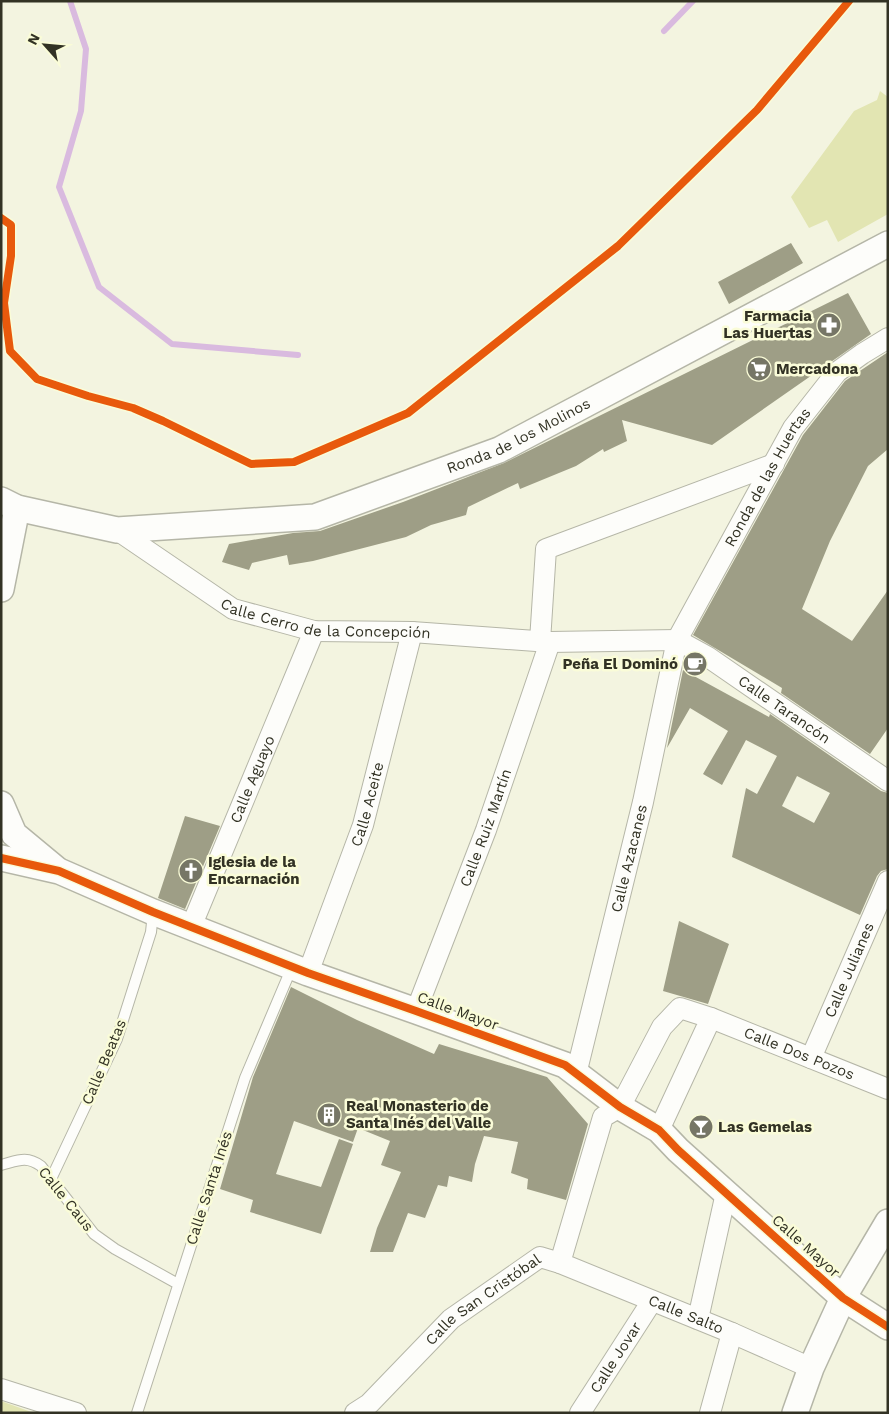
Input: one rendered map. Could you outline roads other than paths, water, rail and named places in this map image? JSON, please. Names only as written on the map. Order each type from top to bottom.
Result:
[{"type":"street","name":"Ronda de los Molinos","points":[[117,530],[315,517],[499,450],[888,244]]},
{"type":"street","name":"Ronda de las Huertas","points":[[677,640],[793,428],[837,372],[888,338]]},
{"type":"street","name":"Calle Ruiz Martín","points":[[416,1011],[486,830],[545,642],[546,549],[774,464]]},
{"type":"street","name":"Calle Cerro de la Concepción","points":[[9,504],[117,530],[233,609],[314,631],[412,632],[545,642],[677,640]]},
{"type":"street","points":[[1,589],[9,504]]},
{"type":"street","name":"Calle Aguayo","points":[[191,927],[314,631]]},
{"type":"street","name":"Calle Aceite","points":[[300,970],[363,825],[412,632]]},
{"type":"street","name":"Calle Tarancón","points":[[677,640],[708,658],[888,781]]},
{"type":"street","name":"Calle Azacanes","points":[[576,1074],[643,802],[677,640]]},
{"type":"street","points":[[1,804],[14,834],[59,872]]},
{"type":"street","name":"Calle Mayor","points":[[1,858],[59,872],[153,912],[300,970],[565,1065],[620,1107],[659,1130],[678,1150],[843,1298],[888,1327]]},
{"type":"street","name":"Calle Julianes","points":[[811,1058],[888,881]]},
{"type":"street","name":"Calle Dos Pozos","points":[[620,1107],[662,1027],[680,1008],[712,1018],[888,1089]]},
{"type":"street","points":[[659,1130],[712,1018]]},
{"type":"street","name":"Calle San Cristóbal","points":[[355,1413],[369,1404],[452,1319],[540,1257],[560,1263],[603,1117],[620,1107]]},
{"type":"street","points":[[698,1319],[726,1193]]},
{"type":"street","points":[[795,1413],[811,1368],[843,1298],[888,1222]]},
{"type":"street","name":"Calle Salto","points":[[560,1263],[732,1333],[811,1368]]},
{"type":"street","name":"Calle Jovar","points":[[580,1413],[652,1301]]},
{"type":"street","points":[[710,1413],[732,1333]]},
{"type":"street","points":[[1,1389],[76,1413]]},
{"type":"lane","name":"Calle Beatas","points":[[51,1180],[117,1039],[151,932],[153,912]]},
{"type":"lane","name":"Calle Santa Inés","points":[[137,1413],[245,1078],[300,970]]},
{"type":"lane","name":"Calle Caus","points":[[1,1165],[26,1159],[34,1161],[41,1166],[94,1234],[115,1249],[178,1284]]},
{"type":"waterway","points":[[70,1],[86,49],[81,111],[59,187],[99,287],[172,344],[298,355]]},
{"type":"waterway","points":[[664,31],[693,1]]},
{"type":"place","name":"Farmacia Las Huertas","points":[[829,325]]},
{"type":"place","name":"Mercadona","points":[[759,369]]},
{"type":"place","name":"Peña El Dominó","points":[[695,664]]},
{"type":"place","name":"Iglesia de la Encarnación","points":[[191,871]]},
{"type":"place","name":"Real Monasterio de Santa Inés del Valle","points":[[329,1115]]},
{"type":"place","name":"Las Gemelas","points":[[701,1127]]}]
